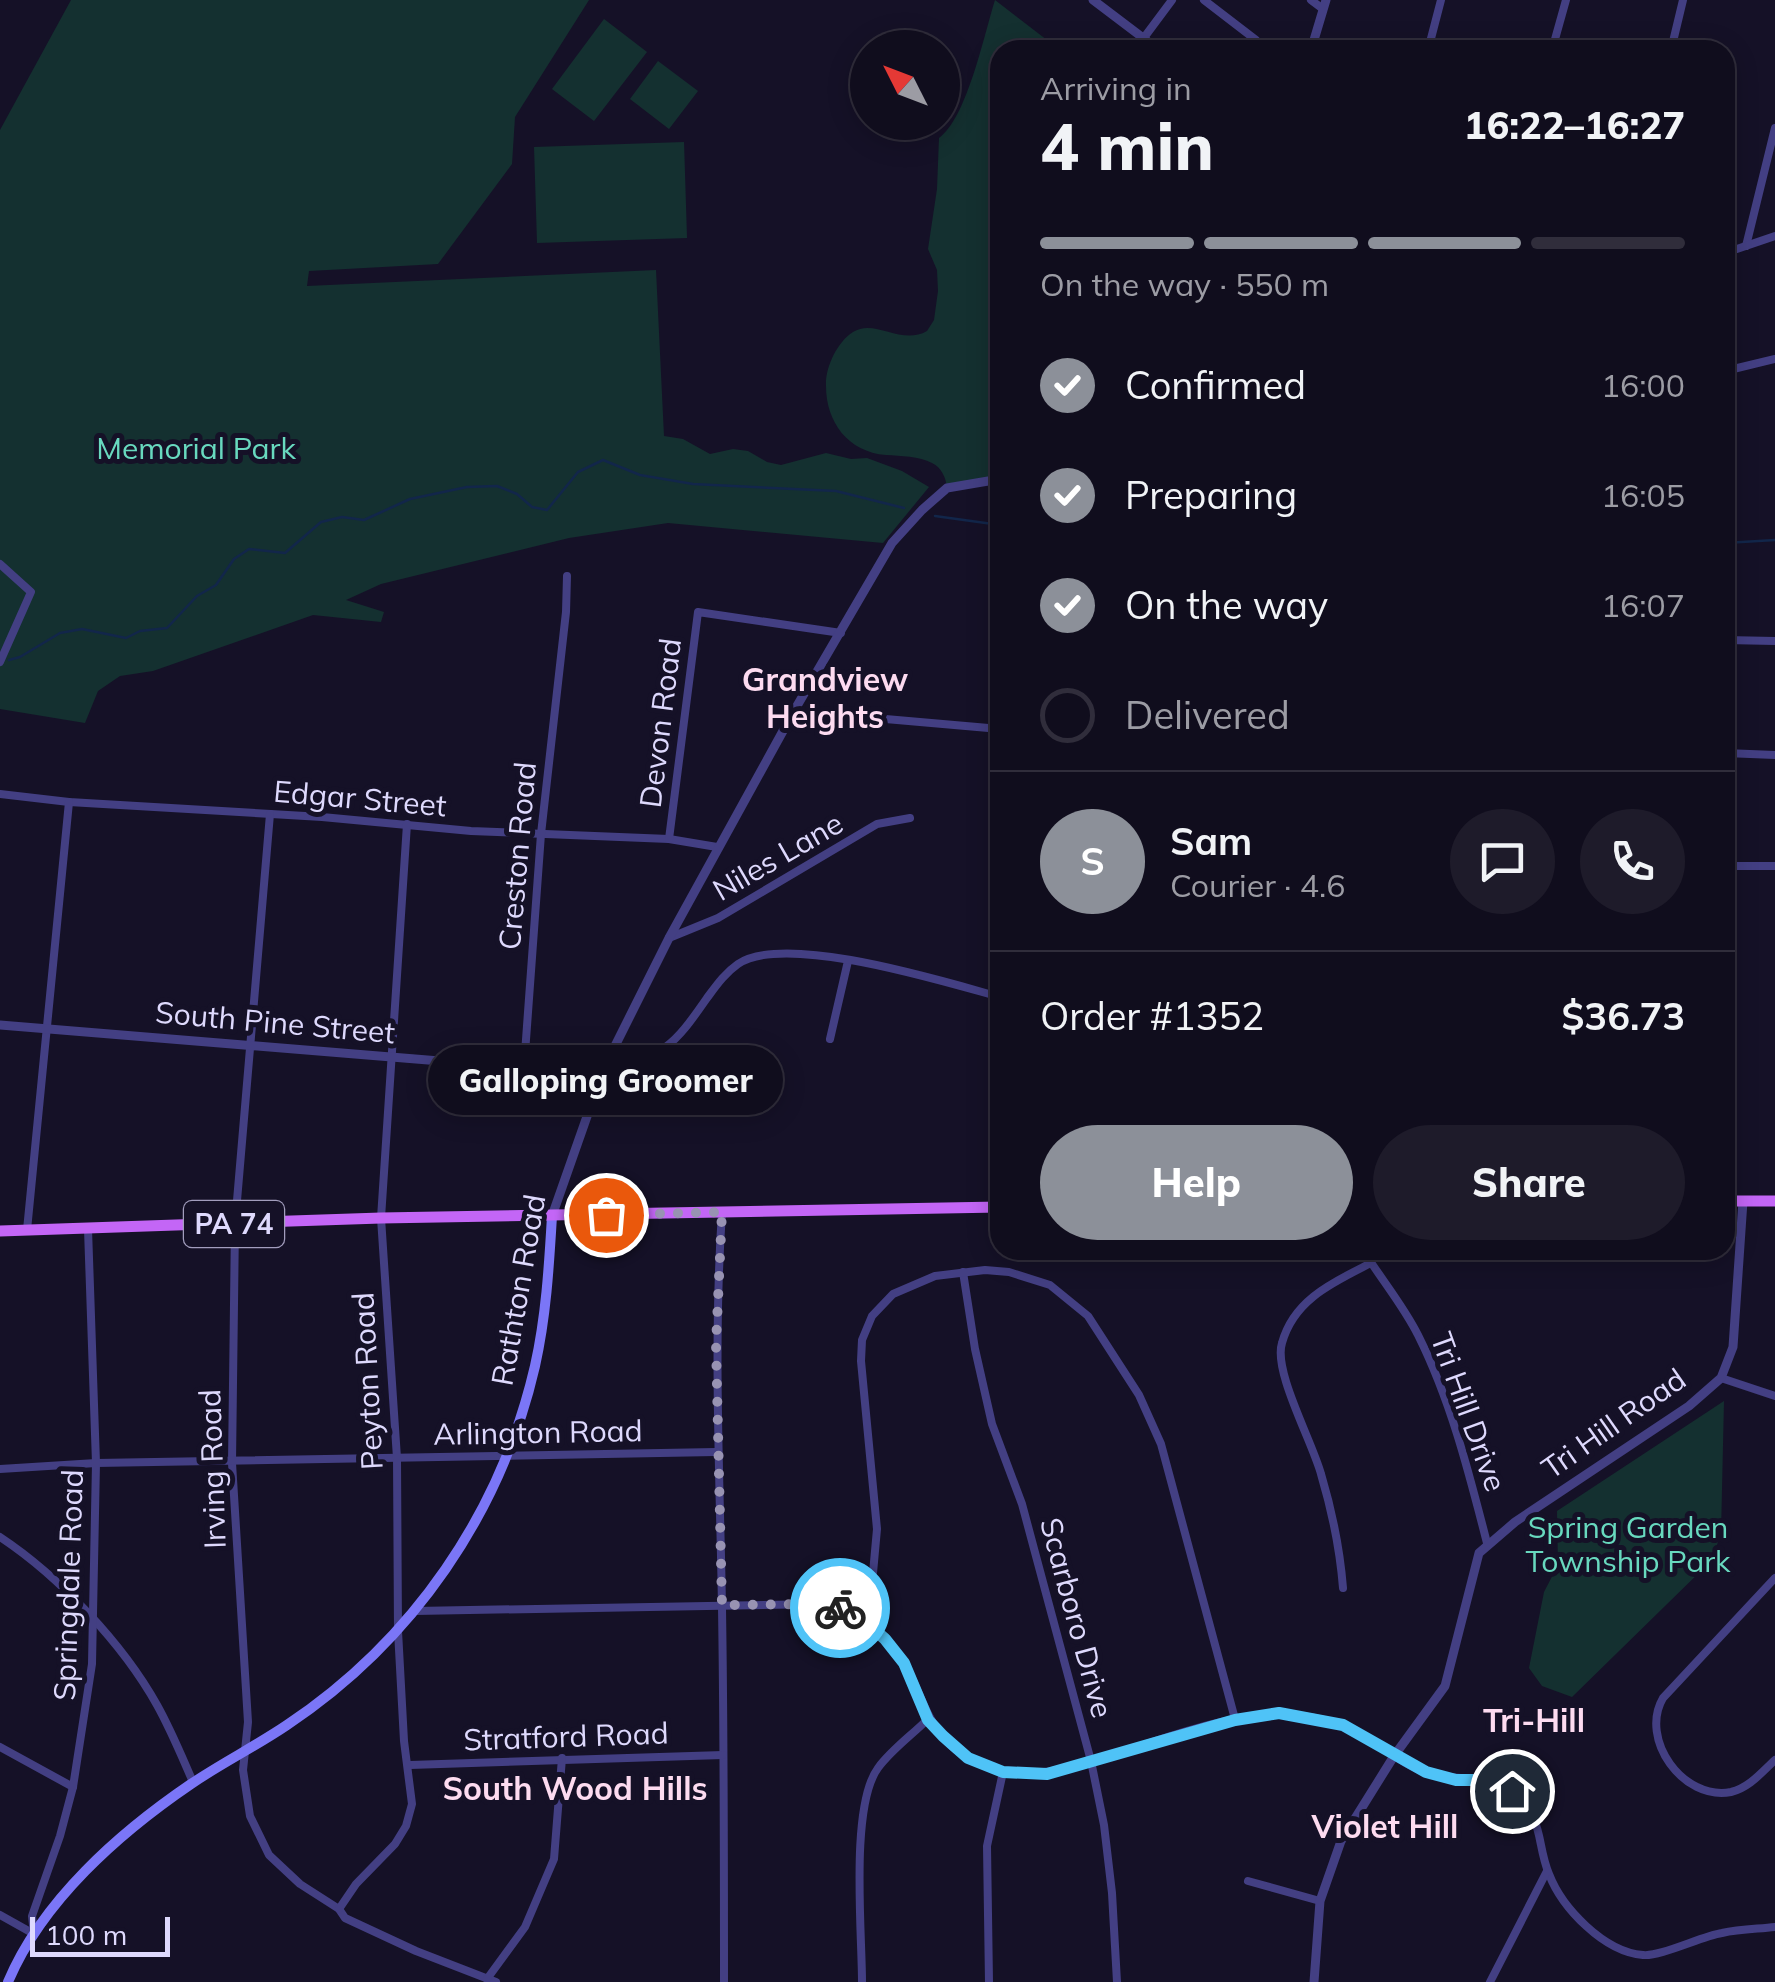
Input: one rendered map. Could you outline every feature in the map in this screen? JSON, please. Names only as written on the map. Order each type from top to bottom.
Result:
[{"type":"main road","points":[[1735,1201],[1775,1200]]},
{"type":"main road","name":"PA 74","points":[[0,1231],[381,1218],[990,1207]]},
{"type":"main road","name":"Rathton Road","points":[[8,1982],[34,1934],[112,1846],[194,1782],[323,1700],[398,1631],[454,1560],[485,1505],[525,1404],[543,1326],[552,1216]]},
{"type":"street","points":[[1093,0],[1146,40]]},
{"type":"street","points":[[1143,38],[1172,0]]},
{"type":"street","points":[[1204,0],[1256,40]]},
{"type":"street","points":[[1311,0],[1324,5],[1315,40]]},
{"type":"street","points":[[1431,40],[1441,0]]},
{"type":"street","points":[[1555,40],[1566,0]]},
{"type":"street","points":[[1674,40],[1684,0]]},
{"type":"street","points":[[1746,246],[1775,128]]},
{"type":"street","points":[[1735,250],[1775,236]]},
{"type":"street","points":[[1735,368],[1775,359]]},
{"type":"street","name":"Rathton Road","points":[[552,1216],[604,1068],[669,938],[892,543],[948,488],[990,481]]},
{"type":"street","points":[[0,564],[31,592],[0,662]]},
{"type":"street","name":"Creston Road","points":[[524,1067],[541,834],[567,576]]},
{"type":"street","name":"Devon Road","points":[[669,839],[698,612],[840,633]]},
{"type":"street","points":[[1735,640],[1775,641]]},
{"type":"street","points":[[794,711],[990,729]]},
{"type":"street","points":[[1735,753],[1775,755]]},
{"type":"street","name":"Edgar Street","points":[[0,794],[472,832],[669,839],[717,847]]},
{"type":"street","points":[[26,1230],[69,802]]},
{"type":"street","name":"Irving Road","points":[[270,814],[235,1224],[232,1463],[248,1722],[243,1770],[250,1816],[262,1844],[300,1884],[339,1909],[345,1918],[492,1980]]},
{"type":"street","name":"Niles Lane","points":[[669,938],[718,918],[876,824],[910,818]]},
{"type":"street","name":"Peyton Road","points":[[339,1909],[356,1884],[395,1844],[406,1826],[412,1804],[398,1631],[397,1458],[381,1218],[407,824]]},
{"type":"street","points":[[1735,866],[1775,866]]},
{"type":"street","points":[[604,1068],[645,1060],[669,1046],[719,981],[737,964],[756,955],[775,952],[903,970],[990,994]]},
{"type":"street","points":[[830,1039],[848,962]]},
{"type":"street","name":"South Pine Street","points":[[0,1025],[389,1059],[586,1072],[604,1068]]},
{"type":"street","name":"Tri Hill Road","points":[[1488,1543],[1689,1406],[1721,1378],[1733,1347],[1743,1201]]},
{"type":"street","points":[[722,1212],[716,1307],[716,1452],[722,1605],[724,1982]]},
{"type":"street","name":"Springdale Road","points":[[34,1934],[32,1916],[73,1786],[86,1723],[92,1664],[96,1464],[88,1229]]},
{"type":"street","name":"Tri Hill Drive","points":[[1369,1260],[1418,1334],[1434,1369],[1461,1444],[1488,1543]]},
{"type":"street","points":[[1343,1588],[1341,1560],[1321,1472],[1294,1398],[1284,1382],[1280,1358],[1282,1341],[1315,1292],[1371,1263]]},
{"type":"street","name":"Scarboro Drive","points":[[964,1272],[975,1349],[992,1424],[1022,1504],[1091,1761],[1106,1842],[1117,1982]]},
{"type":"street","points":[[861,1618],[873,1574],[877,1529],[862,1340],[872,1316],[893,1294],[935,1276],[1009,1272],[1065,1294],[1102,1335],[1139,1395],[1162,1444],[1235,1720]]},
{"type":"street","points":[[1721,1378],[1775,1396]]},
{"type":"street","name":"Arlington Road","points":[[0,1469],[716,1452]]},
{"type":"street","points":[[0,1538],[93,1617],[156,1703],[194,1782]]},
{"type":"street","points":[[1314,1982],[1320,1901],[1341,1841],[1394,1756],[1445,1686],[1475,1564],[1488,1543]]},
{"type":"street","points":[[1775,1578],[1656,1709],[1662,1751],[1669,1765],[1688,1782],[1716,1792],[1734,1792],[1775,1760]]},
{"type":"street","points":[[415,1611],[824,1604],[861,1618],[885,1639],[904,1663],[928,1720],[968,1758],[1003,1772],[1047,1774],[1235,1720],[1279,1713],[1314,1718],[1343,1725],[1426,1772],[1456,1780],[1484,1780],[1512,1791],[1539,1826],[1547,1871],[1562,1901],[1577,1918],[1615,1944],[1644,1956],[1721,1933],[1775,1927]]},
{"type":"street","points":[[862,1982],[866,1792],[878,1768],[928,1720]]},
{"type":"street","points":[[0,1746],[73,1786]]},
{"type":"street","name":"Stratford Road","points":[[410,1765],[724,1755]]},
{"type":"street","points":[[492,1980],[525,1927],[554,1859],[562,1758]]},
{"type":"street","points":[[989,1982],[988,1846],[1003,1772]]},
{"type":"street","points":[[1490,1982],[1547,1871]]},
{"type":"street","points":[[1248,1881],[1320,1901]]},
{"type":"street","points":[[0,1915],[34,1934]]},
{"type":"green space","name":"Memorial Park","points":[[71,0],[589,0],[515,117],[512,164],[438,264],[309,271],[307,286],[656,270],[664,436],[683,439],[710,454],[733,449],[748,451],[781,465],[826,453],[867,458],[902,471],[929,487],[883,543],[668,523],[569,538],[381,584],[346,600],[384,612],[381,622],[313,615],[153,671],[120,676],[98,691],[85,723],[0,709],[0,130]]},
{"type":"green space","points":[[995,0],[1047,40],[990,40],[990,481],[947,488],[943,474],[932,463],[873,453],[850,441],[830,412],[826,379],[837,349],[853,332],[870,328],[917,335],[927,331],[934,320],[937,270],[928,249],[939,140],[960,140],[960,108]]},
{"type":"green space","points":[[604,19],[647,52],[594,121],[552,89]]},
{"type":"green space","points":[[658,61],[698,91],[669,129],[630,99]]},
{"type":"green space","points":[[684,142],[687,238],[537,243],[534,147]]},
{"type":"green space","name":"Spring Garden Township Park","points":[[1724,1401],[1721,1534],[1711,1561],[1572,1697],[1542,1686],[1529,1668],[1544,1592],[1558,1565],[1557,1511]]},
{"type":"waterway","points":[[9,660],[60,633],[82,629],[126,638],[140,631],[167,628],[197,596],[216,585],[234,559],[249,549],[285,553],[321,522],[342,517],[364,520],[410,499],[467,487],[497,486],[517,494],[532,507],[547,510],[578,472],[603,460],[640,475],[693,484],[836,491],[904,508]]},
{"type":"waterway","points":[[935,516],[990,524]]},
{"type":"waterway","points":[[1735,542],[1775,540]]},
{"type":"way so far","points":[[606,1215],[722,1212],[716,1307],[722,1605],[824,1604],[840,1608]]},
{"type":"place","name":"Galloping Groomer","points":[[606,1215]]},
{"type":"district","name":"Grandview Heights","points":[[825,698]]},
{"type":"district","name":"Tri-Hill","points":[[1534,1721]]},
{"type":"district","name":"South Wood Hills","points":[[575,1789]]},
{"type":"district","name":"Violet Hill","points":[[1385,1827]]},
{"type":"route","points":[[840,1608],[861,1618],[885,1639],[904,1663],[928,1720],[943,1736],[968,1758],[1003,1772],[1047,1774],[1235,1720],[1279,1713],[1343,1725],[1426,1772],[1456,1780],[1484,1780],[1512,1791]]}]
